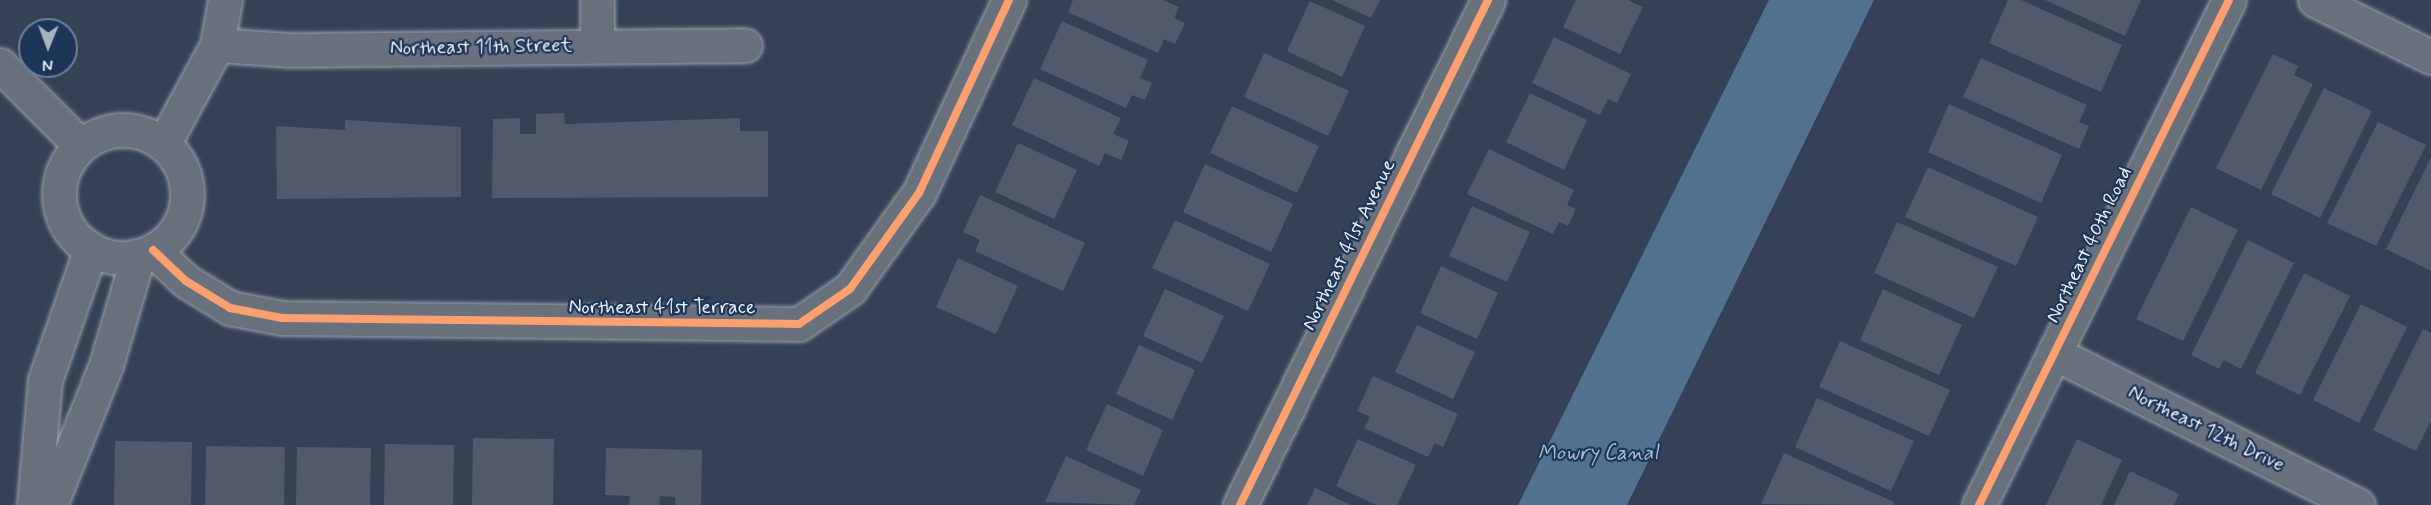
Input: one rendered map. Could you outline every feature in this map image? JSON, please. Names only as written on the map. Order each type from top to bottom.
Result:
[{"type":"street","points":[[164,143],[217,45],[225,0]]},
{"type":"street","points":[[597,0],[597,46]]},
{"type":"street","name":"Northeast 41st Terrace","points":[[145,253],[230,308],[282,318],[799,324],[850,289],[919,193],[1009,0]]},
{"type":"street","name":"Northeast 41st Avenue","points":[[1240,505],[1488,0]]},
{"type":"street","name":"Northeast 40th Road","points":[[1979,505],[2229,0]]},
{"type":"street","points":[[2315,0],[2431,57]]},
{"type":"street","name":"Northeast 11th Street","points":[[217,45],[291,50],[745,45]]},
{"type":"street","points":[[0,65],[80,144]]},
{"type":"street","points":[[50,505],[99,384],[145,253],[184,215],[188,190],[182,166],[164,143],[139,131],[93,136],[80,144],[58,184],[60,212],[69,229],[91,249],[113,257],[145,253]]},
{"type":"street","points":[[34,505],[49,368],[91,249]]},
{"type":"street","name":"Northeast 12th Drive","points":[[2054,353],[2358,505]]},
{"type":"street","points":[[49,368],[99,384]]},
{"type":"water","name":"Mowry Canal","points":[[1769,0],[1874,0],[1627,505],[1518,505]]},
{"type":"building","points":[[1073,0],[1163,0],[1179,7],[1174,18],[1185,23],[1175,44],[1164,39],[1158,53],[1068,12]]},
{"type":"building","points":[[1332,0],[1380,0],[1371,18]]},
{"type":"building","points":[[1576,0],[1628,0],[1643,7],[1620,54],[1563,27]]},
{"type":"building","points":[[2008,0],[2021,0],[2122,45],[2101,92],[1989,43]]},
{"type":"building","points":[[2045,0],[2141,0],[2125,36]]},
{"type":"building","points":[[1310,1],[1365,26],[1342,77],[1287,51]]},
{"type":"building","points":[[1062,21],[1148,60],[1140,78],[1152,83],[1145,100],[1132,95],[1126,108],[1040,69]]},
{"type":"building","points":[[1554,37],[1631,74],[1617,103],[1608,99],[1600,115],[1532,83]]},
{"type":"building","points":[[1264,53],[1349,91],[1328,136],[1244,97]]},
{"type":"building","points":[[2273,54],[2298,66],[2294,75],[2313,84],[2261,190],[2216,168]]},
{"type":"building","points":[[1981,58],[2087,105],[2079,122],[2089,126],[2079,149],[1963,97]]},
{"type":"building","points":[[1034,78],[1121,118],[1113,134],[1129,141],[1121,160],[1105,153],[1099,166],[1012,125]]},
{"type":"building","points":[[2324,88],[2372,111],[2320,218],[2271,194]]},
{"type":"building","points":[[1530,93],[1587,120],[1564,170],[1506,142]]},
{"type":"building","points":[[1949,104],[2062,155],[2041,203],[1928,152]]},
{"type":"building","points":[[1232,106],[1319,146],[1297,193],[1210,153]]},
{"type":"building","points":[[564,113],[565,124],[740,118],[740,131],[768,131],[768,197],[492,198],[493,119],[520,118],[520,134],[536,134],[536,114]]},
{"type":"building","points":[[345,120],[461,127],[461,197],[277,199],[276,126],[345,130]]},
{"type":"building","points":[[2378,122],[2426,145],[2376,246],[2327,223]]},
{"type":"building","points":[[1018,143],[1077,170],[1054,219],[995,192]]},
{"type":"building","points":[[1489,149],[1574,190],[1567,205],[1576,209],[1568,226],[1559,222],[1553,234],[1467,194]]},
{"type":"building","points":[[2431,157],[2431,271],[2386,249]]},
{"type":"building","points":[[1205,164],[1293,204],[1271,252],[1183,212]]},
{"type":"building","points":[[1928,167],[2038,217],[2016,266],[1905,217]]},
{"type":"building","points":[[980,195],[1085,243],[1063,291],[975,251],[980,240],[963,232]]},
{"type":"building","points":[[1472,206],[1530,232],[1507,282],[1449,256]]},
{"type":"building","points":[[2191,207],[2238,230],[2183,341],[2136,319]]},
{"type":"building","points":[[1175,220],[1270,264],[1248,311],[1152,268]]},
{"type":"building","points":[[1897,222],[1998,267],[1974,318],[1874,273]]},
{"type":"building","points":[[2248,240],[2294,263],[2241,369],[2224,360],[2219,369],[2191,355]]},
{"type":"building","points":[[958,258],[1018,286],[996,334],[936,307]]},
{"type":"building","points":[[1441,266],[1498,293],[1477,339],[1420,313]]},
{"type":"building","points":[[2304,273],[2350,296],[2300,395],[2255,373]]},
{"type":"building","points":[[1165,289],[1224,316],[1202,363],[1143,336]]},
{"type":"building","points":[[1883,289],[1962,325],[1939,375],[1860,340]]},
{"type":"building","points":[[2361,304],[2407,327],[2359,423],[2313,400]]},
{"type":"building","points":[[1417,325],[1475,352],[1453,399],[1395,372]]},
{"type":"building","points":[[2423,329],[2431,333],[2431,421],[2416,451],[2373,430]]},
{"type":"building","points":[[1840,341],[1950,390],[1929,436],[1819,387]]},
{"type":"building","points":[[1139,345],[1195,370],[1172,420],[1116,394]]},
{"type":"building","points":[[1373,376],[1458,414],[1443,447],[1435,443],[1428,457],[1364,428],[1370,417],[1357,411]]},
{"type":"building","points":[[1817,398],[1914,441],[1891,491],[1795,447]]},
{"type":"building","points":[[1107,404],[1163,430],[1143,476],[1086,450]]},
{"type":"building","points":[[473,438],[554,439],[553,505],[472,505]]},
{"type":"building","points":[[1358,439],[1416,465],[1397,505],[1376,505],[1336,486]]},
{"type":"building","points":[[2077,439],[2122,460],[2101,505],[2046,505]]},
{"type":"building","points":[[115,441],[192,442],[191,505],[114,505]]},
{"type":"building","points":[[385,444],[454,445],[453,505],[384,505]]},
{"type":"building","points":[[206,446],[285,447],[284,505],[205,505]]},
{"type":"building","points":[[297,447],[371,448],[370,505],[296,505]]},
{"type":"building","points":[[606,448],[702,450],[701,505],[675,505],[675,497],[660,496],[659,505],[629,505],[630,496],[605,495]]},
{"type":"building","points":[[1784,453],[1894,502],[1893,505],[1761,504]]},
{"type":"building","points":[[1066,456],[1141,490],[1134,505],[1045,502]]},
{"type":"building","points":[[2130,471],[2179,494],[2174,505],[2114,505]]},
{"type":"building","points":[[1315,488],[1351,505],[1307,505]]},
{"type":"cycle path","points":[[153,250],[186,281],[230,308],[282,318],[799,324],[850,289],[919,193],[1009,0]]},
{"type":"cycle path","points":[[1240,505],[1488,0]]},
{"type":"cycle path","points":[[1979,505],[2229,0]]}]
